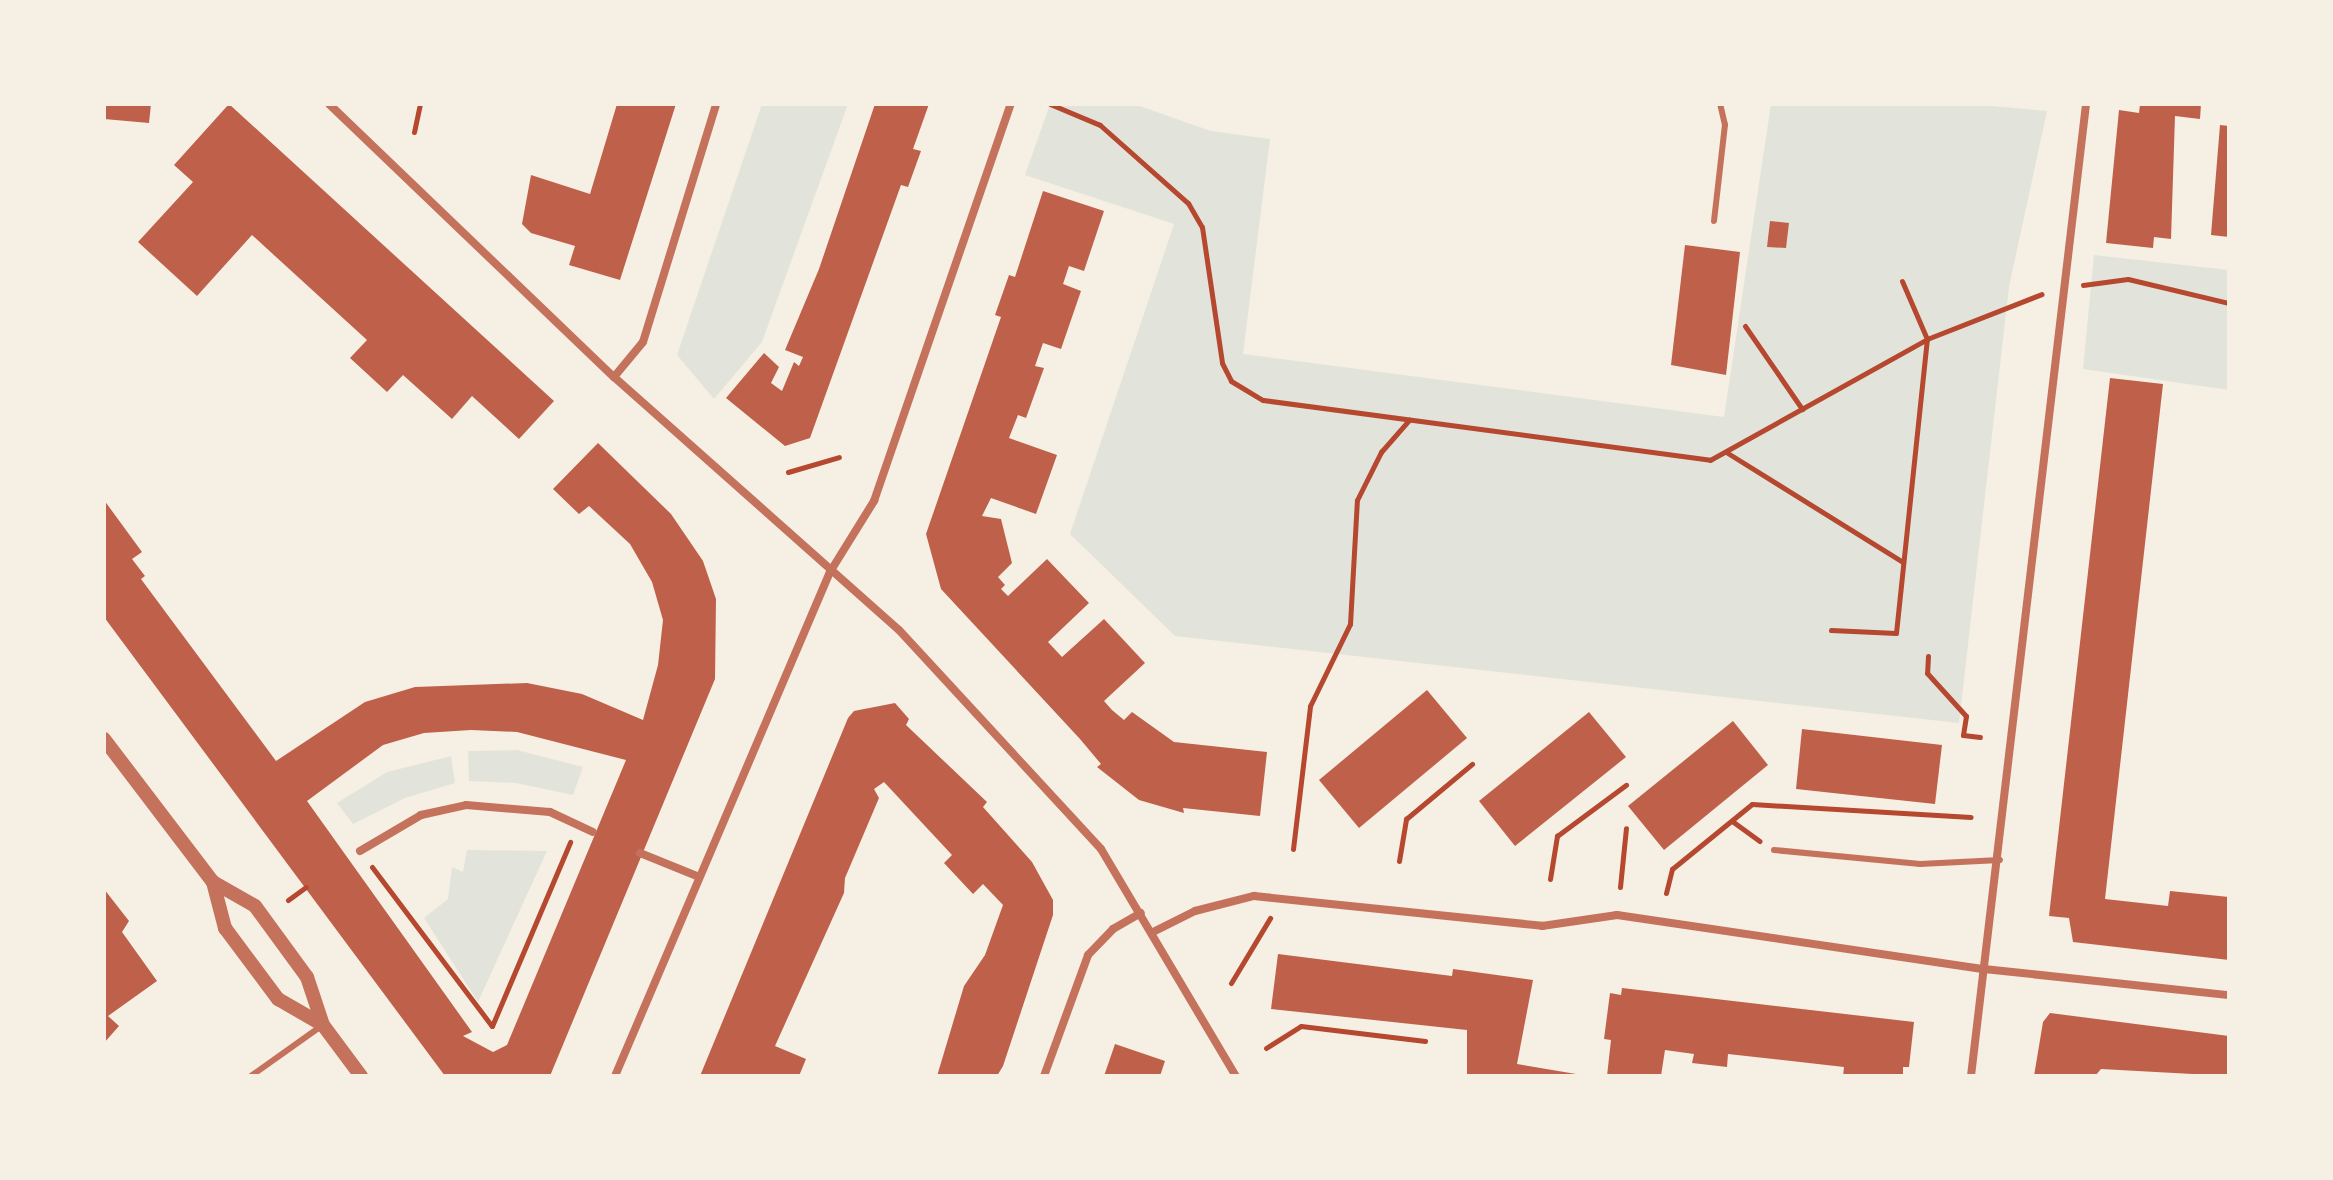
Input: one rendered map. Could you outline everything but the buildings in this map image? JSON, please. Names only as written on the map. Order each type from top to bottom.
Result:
[{"type":"street","points":[[329,104],[614,377],[830,572],[899,630],[1101,849],[1236,1076]]},
{"type":"street","points":[[614,377],[643,342],[716,104]]},
{"type":"street","points":[[615,1076],[830,572],[874,501],[1011,104]]},
{"type":"street","points":[[1971,1076],[2000,860],[2086,104]]},
{"type":"street","points":[[104,739],[213,882],[225,928],[278,999],[323,1025]]},
{"type":"street","points":[[360,851],[421,815],[466,805],[550,812],[593,832]]},
{"type":"street","points":[[640,853],[699,877]]},
{"type":"street","points":[[213,882],[255,906],[307,977],[323,1025],[361,1076]]},
{"type":"street","points":[[1153,932],[1195,911],[1254,896],[1283,896],[1542,926],[1617,915],[1984,969],[2229,995]]},
{"type":"street","points":[[1044,1076],[1088,955],[1113,929],[1141,913]]},
{"type":"lane","points":[[1714,221],[1725,125],[1720,104]]},
{"type":"lane","points":[[1774,850],[1920,864],[2000,860]]},
{"type":"lane","points":[[251,1076],[323,1025]]},
{"type":"path","points":[[414,132],[420,104]]},
{"type":"path","points":[[1050,104],[1100,125],[1188,203],[1202,227],[1222,363],[1231,381],[1263,400],[1710,460],[1927,339],[2065,288],[2128,279],[2229,303]]},
{"type":"path","points":[[1831,630],[1896,633],[1927,339],[1902,281]]},
{"type":"path","points":[[1745,326],[1802,409]]},
{"type":"path","points":[[1293,849],[1310,706],[1350,624],[1357,500],[1381,452],[1410,419]]},
{"type":"path","points":[[1726,452],[1903,562]]},
{"type":"path","points":[[788,472],[839,457]]},
{"type":"path","points":[[1928,656],[1927,673],[1966,716],[1963,735],[1980,737]]},
{"type":"path","points":[[1399,861],[1406,819],[1472,764]]},
{"type":"path","points":[[1550,879],[1557,836],[1626,785]]},
{"type":"path","points":[[1666,893],[1672,869],[1752,804],[1971,817]]},
{"type":"path","points":[[1732,821],[1774,850]]},
{"type":"path","points":[[360,851],[492,1026],[578,825]]},
{"type":"path","points":[[1620,887],[1626,828]]},
{"type":"path","points":[[288,900],[306,887]]},
{"type":"path","points":[[1231,983],[1283,896]]},
{"type":"path","points":[[1266,1048],[1301,1026],[1425,1041]]},
{"type":"shaded area","points":[[762,104],[848,104],[762,342],[714,399],[677,355]]},
{"type":"shaded area","points":[[1050,104],[1134,104],[1211,131],[1270,139],[1243,354],[1724,417],[1771,104],[1971,104],[2047,111],[2009,287],[1959,723],[1175,636],[1070,534],[1174,224],[1025,175]]},
{"type":"shaded area","points":[[2094,255],[2229,270],[2229,390],[2083,369]]},
{"type":"shaded area","points":[[517,750],[583,767],[573,795],[516,783],[469,781],[468,751]]},
{"type":"shaded area","points":[[451,756],[455,783],[405,798],[353,824],[337,803],[387,772]]},
{"type":"shaded area","points":[[467,850],[547,851],[478,1002],[424,918],[448,899],[452,867],[463,872]]}]
